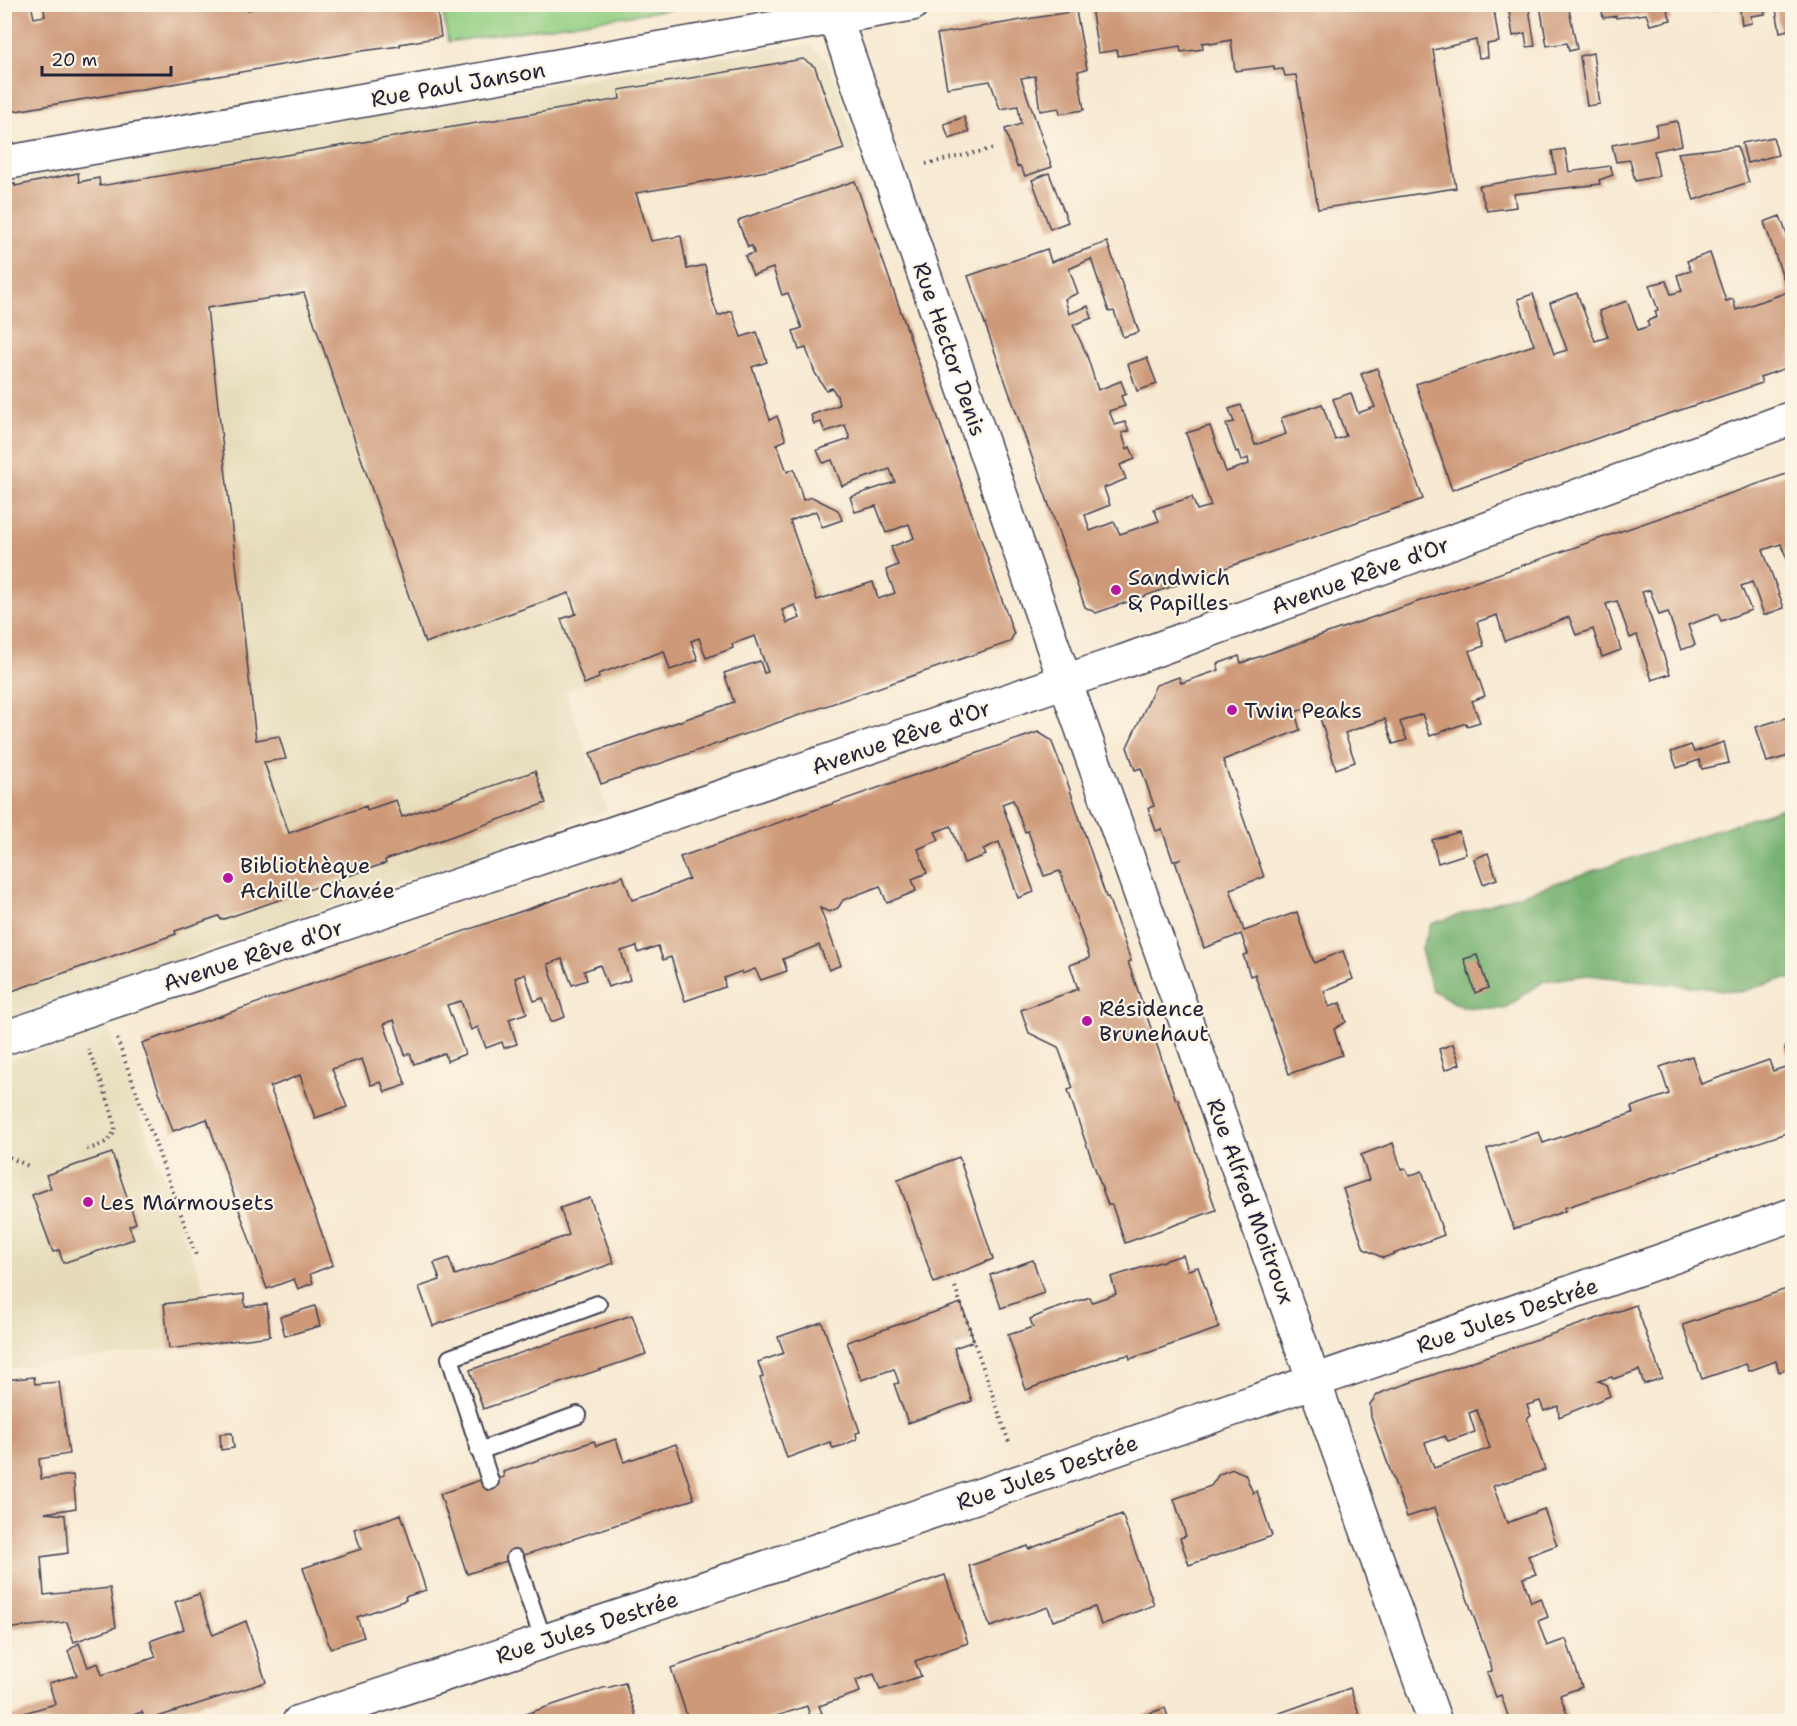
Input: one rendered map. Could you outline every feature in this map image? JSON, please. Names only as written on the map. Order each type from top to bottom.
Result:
[{"type":"street","name":"Rue Paul Janson","points":[[4,163],[912,4]]},
{"type":"street","name":"Rue Hector Denis","points":[[835,17],[1065,681]]},
{"type":"street","name":"Avenue Rêve d'Or","points":[[4,1038],[1065,681],[1792,418]]},
{"type":"street","name":"Rue Alfred Moitroux","points":[[1065,681],[1436,1722]]},
{"type":"street","name":"Rue Jules Destrée","points":[[300,1722],[1315,1382],[1792,1215]]},
{"type":"lane","points":[[490,1481],[450,1358],[598,1304]]},
{"type":"lane","points":[[479,1451],[578,1415]]},
{"type":"lane","points":[[515,1558],[544,1642]]},
{"type":"path","points":[[889,173],[996,148]]},
{"type":"path","points":[[87,1149],[98,1147],[108,1141],[114,1131],[114,1118],[90,1009]]},
{"type":"path","points":[[90,1009],[197,1258]]},
{"type":"path","points":[[4,1155],[31,1167]]},
{"type":"path","points":[[955,1287],[1022,1481]]},
{"type":"shaded area","points":[[790,45],[810,46],[825,59],[838,86],[857,153],[636,195],[675,310],[712,300],[820,597],[565,691],[607,810],[5,1020],[5,174]]},
{"type":"shaded area","name":"Les Marmousets","points":[[107,1026],[224,1342],[5,1369],[5,1062]]},
{"type":"green space","points":[[442,4],[699,5],[448,42]]},
{"type":"green space","points":[[1792,805],[1792,979],[1783,979],[1741,992],[1588,975],[1544,981],[1504,1009],[1462,1007],[1432,990],[1421,950],[1431,924]]},
{"type":"building","points":[[4,4],[31,4],[34,18],[45,16],[43,4],[246,4],[247,10],[259,8],[258,4],[436,4],[441,37],[400,44],[400,46],[4,113]]},
{"type":"building","points":[[1109,4],[1493,4],[1499,42],[1487,44],[1488,57],[1479,58],[1476,40],[1433,50],[1456,188],[1318,209],[1296,75],[1285,76],[1283,69],[1274,70],[1274,66],[1235,71],[1231,40],[1211,44],[1210,42],[1202,43],[1203,49],[1181,52],[1180,46],[1118,56],[1117,50],[1098,53],[1091,7]]},
{"type":"building","points":[[1508,4],[1568,4],[1577,49],[1569,51],[1567,43],[1547,46],[1540,6],[1529,8],[1535,46],[1527,47],[1525,33],[1513,36]]},
{"type":"building","points":[[1601,4],[1665,4],[1671,20],[1650,25],[1646,14],[1603,18]]},
{"type":"building","points":[[1708,4],[1723,4],[1723,9],[1709,11]]},
{"type":"building","points":[[1739,4],[1764,4],[1765,14],[1751,16],[1752,23],[1742,25]]},
{"type":"building","points":[[1775,4],[1792,4],[1792,29],[1780,32]]},
{"type":"building","points":[[1076,11],[1087,69],[1078,71],[1084,110],[1060,114],[1059,108],[1040,111],[1035,76],[1021,78],[1052,167],[1025,176],[1020,166],[1017,167],[1005,129],[1021,124],[1018,106],[1000,109],[990,81],[947,88],[937,34]]},
{"type":"building","points":[[1593,53],[1600,104],[1587,106],[1580,56]]},
{"type":"building","points":[[803,59],[815,67],[844,149],[784,168],[636,193],[651,241],[681,236],[687,269],[705,265],[718,316],[732,311],[741,337],[757,332],[767,362],[752,367],[770,420],[777,416],[786,440],[777,444],[787,472],[794,469],[803,500],[812,497],[838,510],[842,520],[822,527],[816,511],[790,521],[817,600],[873,582],[878,599],[895,593],[886,570],[898,565],[891,547],[914,538],[909,524],[886,533],[876,506],[855,512],[850,497],[895,482],[890,469],[842,486],[832,460],[823,463],[817,450],[850,439],[845,425],[825,432],[821,422],[814,424],[811,415],[839,405],[837,396],[832,388],[826,390],[815,373],[806,348],[799,350],[793,331],[802,328],[788,293],[782,295],[773,268],[753,275],[745,256],[754,253],[752,246],[748,247],[738,222],[741,219],[855,181],[1014,634],[1010,642],[601,784],[590,753],[734,702],[724,673],[760,661],[764,673],[768,672],[755,636],[732,644],[733,648],[706,658],[699,638],[691,641],[698,660],[670,670],[664,651],[598,674],[599,678],[584,684],[561,619],[576,614],[569,593],[425,643],[304,293],[207,308],[256,740],[279,736],[286,759],[264,762],[289,833],[366,806],[367,810],[396,800],[402,817],[535,771],[546,803],[385,860],[386,863],[221,920],[219,916],[175,931],[176,934],[12,991],[4,970],[4,186],[15,184],[15,186],[78,173],[79,182],[99,178],[100,186],[620,99],[619,90]],"holes":[[[795,605],[800,618],[787,623],[782,610]]]},
{"type":"building","points":[[964,117],[969,132],[949,139],[944,124]]},
{"type":"building","points":[[1677,121],[1682,145],[1654,151],[1659,176],[1635,181],[1630,160],[1616,162],[1612,145],[1657,136],[1656,125]]},
{"type":"building","points":[[1773,137],[1778,155],[1747,163],[1742,143]]},
{"type":"building","points":[[1737,146],[1749,182],[1694,200],[1678,153]]},
{"type":"building","points":[[1565,149],[1569,172],[1610,166],[1613,175],[1599,180],[1600,184],[1514,194],[1516,207],[1487,211],[1479,186],[1556,174],[1552,151]]},
{"type":"building","points":[[1049,173],[1068,222],[1050,229],[1032,180]]},
{"type":"building","points":[[1780,216],[1787,235],[1792,233],[1792,366],[1760,377],[1762,383],[1623,429],[1452,490],[1416,384],[1534,345],[1518,299],[1533,294],[1554,354],[1567,350],[1550,303],[1577,293],[1595,341],[1608,337],[1599,311],[1627,301],[1638,330],[1649,326],[1647,321],[1657,317],[1655,311],[1658,310],[1649,285],[1666,281],[1671,294],[1682,291],[1677,275],[1691,271],[1687,261],[1710,253],[1726,301],[1733,299],[1736,310],[1788,292],[1764,222]]},
{"type":"building","points":[[1107,242],[1139,332],[1123,337],[1114,311],[1109,312],[1091,259],[1069,269],[1078,293],[1065,299],[1069,314],[1088,306],[1092,318],[1073,325],[1086,353],[1098,390],[1121,381],[1126,394],[1121,396],[1125,406],[1109,411],[1115,425],[1125,422],[1129,431],[1122,433],[1127,449],[1130,447],[1135,459],[1120,465],[1126,479],[1104,488],[1110,505],[1085,515],[1090,531],[1114,522],[1120,534],[1159,521],[1154,509],[1192,497],[1197,510],[1211,506],[1186,433],[1210,426],[1226,472],[1249,464],[1248,458],[1241,461],[1238,451],[1236,452],[1226,424],[1234,422],[1229,409],[1241,405],[1255,445],[1286,434],[1281,418],[1322,404],[1335,440],[1346,436],[1333,399],[1351,393],[1358,413],[1375,407],[1361,374],[1377,368],[1423,499],[1096,613],[1085,607],[968,276],[1047,249],[1051,262]]},
{"type":"building","points":[[1147,358],[1157,384],[1137,391],[1128,364]]},
{"type":"building","points":[[1792,472],[1792,572],[1781,544],[1763,550],[1784,608],[1764,615],[1752,582],[1741,586],[1751,610],[1721,621],[1718,614],[1688,625],[1695,645],[1681,650],[1668,612],[1659,615],[1650,590],[1642,592],[1670,674],[1652,680],[1637,635],[1630,638],[1617,601],[1606,604],[1621,650],[1602,657],[1593,629],[1576,635],[1569,617],[1505,641],[1497,615],[1477,622],[1484,646],[1469,651],[1485,696],[1472,701],[1480,722],[1467,726],[1466,723],[1430,736],[1422,714],[1400,722],[1407,740],[1393,744],[1385,719],[1345,733],[1355,762],[1336,769],[1316,705],[1295,712],[1300,730],[1223,760],[1264,877],[1230,889],[1244,931],[1297,912],[1314,963],[1343,951],[1353,979],[1324,991],[1329,1007],[1340,1003],[1346,1022],[1334,1029],[1342,1055],[1289,1074],[1255,974],[1250,976],[1243,955],[1248,954],[1241,934],[1204,948],[1175,861],[1182,858],[1173,861],[1162,829],[1156,831],[1148,808],[1154,806],[1141,768],[1135,770],[1127,747],[1156,685],[1179,677],[1181,683],[1219,670],[1217,664],[1239,656],[1241,663]]},
{"type":"building","points":[[1789,717],[1792,729],[1792,755],[1767,762],[1756,727]]},
{"type":"building","points":[[1038,732],[1051,740],[1067,781],[1216,1210],[1125,1243],[1112,1205],[1108,1205],[1082,1132],[1068,1090],[1073,1088],[1058,1047],[1029,1033],[1021,1010],[1078,989],[1070,965],[1090,958],[1060,871],[1044,876],[1028,831],[1025,832],[1013,800],[1002,804],[1034,892],[1018,898],[999,842],[983,849],[986,855],[964,863],[951,826],[935,832],[939,840],[918,849],[927,873],[912,879],[916,891],[887,903],[880,886],[843,900],[838,908],[829,912],[820,908],[841,965],[829,970],[819,945],[783,959],[787,971],[761,980],[755,969],[742,974],[742,971],[724,978],[725,987],[685,1001],[671,957],[663,960],[658,946],[638,953],[637,946],[621,951],[630,980],[608,987],[600,965],[584,971],[587,980],[572,985],[562,959],[548,964],[565,1017],[551,1022],[543,998],[534,1001],[525,974],[515,978],[527,1013],[509,1019],[517,1044],[504,1048],[502,1042],[486,1048],[478,1027],[471,1030],[461,1001],[447,1005],[465,1054],[447,1061],[445,1053],[414,1064],[410,1053],[405,1055],[394,1020],[384,1024],[406,1085],[385,1092],[381,1082],[371,1085],[362,1059],[332,1069],[347,1107],[315,1118],[300,1075],[270,1087],[333,1265],[310,1274],[313,1283],[298,1289],[294,1279],[267,1289],[207,1119],[173,1131],[142,1043],[623,876],[632,900],[649,895],[689,879],[680,857]]},
{"type":"building","points":[[1724,742],[1729,763],[1702,769],[1699,760],[1677,768],[1671,752],[1691,745],[1694,752]]},
{"type":"building","points":[[1459,832],[1466,854],[1438,863],[1432,840]]},
{"type":"building","points":[[1488,853],[1497,879],[1483,884],[1474,859]]},
{"type":"building","points":[[1477,955],[1488,988],[1475,993],[1464,959]]},
{"type":"building","points":[[1792,1035],[1792,1131],[1564,1208],[1565,1211],[1514,1229],[1487,1149],[1539,1132],[1543,1143],[1633,1113],[1631,1107],[1669,1094],[1660,1067],[1692,1056],[1701,1084],[1769,1060],[1773,1071],[1791,1065],[1785,1049]]},
{"type":"building","points":[[1453,1044],[1460,1064],[1445,1070],[1439,1049]]},
{"type":"building","points":[[1393,1143],[1401,1169],[1405,1168],[1409,1176],[1422,1171],[1444,1235],[1383,1258],[1364,1249],[1343,1189],[1369,1180],[1361,1155]]},
{"type":"building","points":[[112,1153],[136,1223],[129,1226],[134,1239],[63,1263],[59,1250],[53,1252],[32,1195],[51,1188],[46,1175]]},
{"type":"building","points":[[959,1157],[993,1259],[934,1283],[898,1180]]},
{"type":"building","points":[[590,1198],[614,1263],[433,1326],[419,1287],[440,1280],[434,1263],[449,1258],[455,1275],[569,1235],[560,1208]]},
{"type":"building","points":[[1183,1255],[1188,1270],[1198,1267],[1219,1328],[1130,1359],[1129,1355],[1110,1359],[1026,1390],[1008,1335],[1033,1327],[1030,1319],[1049,1311],[1090,1297],[1092,1302],[1116,1294],[1111,1277]]},
{"type":"building","points":[[1033,1260],[1044,1293],[1001,1308],[990,1275]]},
{"type":"building","points":[[1792,1287],[1792,1367],[1779,1372],[1776,1361],[1749,1371],[1746,1364],[1702,1379],[1683,1325]]},
{"type":"building","points":[[244,1294],[245,1307],[267,1304],[270,1336],[169,1349],[164,1304]]},
{"type":"building","points":[[961,1303],[974,1341],[954,1348],[972,1401],[908,1423],[894,1384],[899,1383],[894,1369],[861,1380],[847,1342]]},
{"type":"building","points":[[1636,1305],[1662,1378],[1644,1384],[1639,1370],[1613,1379],[1612,1377],[1598,1381],[1606,1384],[1610,1396],[1559,1417],[1558,1406],[1544,1411],[1540,1401],[1527,1405],[1531,1416],[1527,1418],[1545,1470],[1493,1486],[1507,1523],[1544,1509],[1557,1545],[1528,1556],[1536,1574],[1523,1578],[1531,1602],[1541,1598],[1548,1617],[1538,1621],[1547,1646],[1566,1639],[1582,1687],[1560,1695],[1570,1722],[1510,1722],[1501,1695],[1496,1697],[1487,1672],[1492,1671],[1491,1665],[1435,1508],[1407,1517],[1371,1417],[1370,1404],[1377,1395]],"holes":[[[1477,1410],[1490,1448],[1434,1468],[1425,1443],[1445,1436],[1448,1441],[1475,1432],[1469,1413]]]},
{"type":"building","points":[[315,1306],[320,1326],[285,1336],[280,1317]]},
{"type":"building","points":[[632,1315],[646,1354],[483,1409],[470,1370]]},
{"type":"building","points":[[822,1322],[860,1432],[856,1433],[857,1439],[844,1445],[833,1448],[830,1442],[787,1458],[760,1378],[763,1377],[758,1362],[784,1353],[778,1337]]},
{"type":"building","points":[[34,1377],[35,1384],[59,1382],[69,1454],[39,1459],[41,1479],[73,1475],[76,1508],[45,1513],[65,1515],[68,1553],[41,1557],[44,1595],[110,1588],[116,1627],[74,1642],[67,1622],[4,1629],[4,1380]]},
{"type":"building","points":[[232,1433],[234,1448],[221,1450],[220,1434]]},
{"type":"building","points":[[616,1439],[624,1462],[676,1444],[694,1499],[467,1574],[440,1494],[483,1479],[484,1483],[504,1477],[503,1472],[594,1441],[596,1446]]},
{"type":"building","points":[[1233,1469],[1245,1474],[1253,1493],[1257,1491],[1272,1536],[1189,1565],[1180,1538],[1186,1536],[1174,1499],[1211,1486],[1219,1474]]},
{"type":"building","points":[[401,1514],[426,1590],[405,1597],[406,1600],[357,1617],[364,1637],[330,1648],[303,1568],[361,1549],[354,1529]]},
{"type":"building","points":[[1122,1514],[1154,1605],[1101,1625],[1095,1607],[1053,1621],[1048,1607],[990,1627],[969,1566],[1028,1546],[1029,1549]]},
{"type":"building","points":[[945,1575],[968,1643],[915,1661],[921,1676],[880,1690],[874,1674],[856,1680],[860,1692],[819,1706],[822,1713],[810,1717],[807,1706],[759,1722],[689,1722],[671,1668]]},
{"type":"building","points":[[199,1594],[213,1635],[246,1621],[266,1682],[145,1721],[142,1712],[124,1718],[125,1722],[10,1722],[10,1717],[55,1704],[49,1683],[77,1675],[68,1651],[79,1643],[88,1667],[98,1663],[102,1675],[156,1657],[150,1641],[184,1629],[175,1602]]},
{"type":"building","points":[[625,1683],[638,1722],[502,1722],[606,1687]]},
{"type":"building","points":[[1350,1688],[1362,1722],[1279,1722],[1277,1714]]},
{"type":"building","points":[[1165,1708],[1170,1722],[1126,1722],[1126,1721]]},
{"type":"place","name":"Sandwich & Papilles","points":[[1116,590]]},
{"type":"place","name":"Twin Peaks","points":[[1232,710]]},
{"type":"place","name":"Bibliothèque Achille Chavée","points":[[228,878]]},
{"type":"place","name":"Résidence Brunehaut","points":[[1087,1021]]},
{"type":"place","name":"Les Marmousets","points":[[88,1202]]}]
